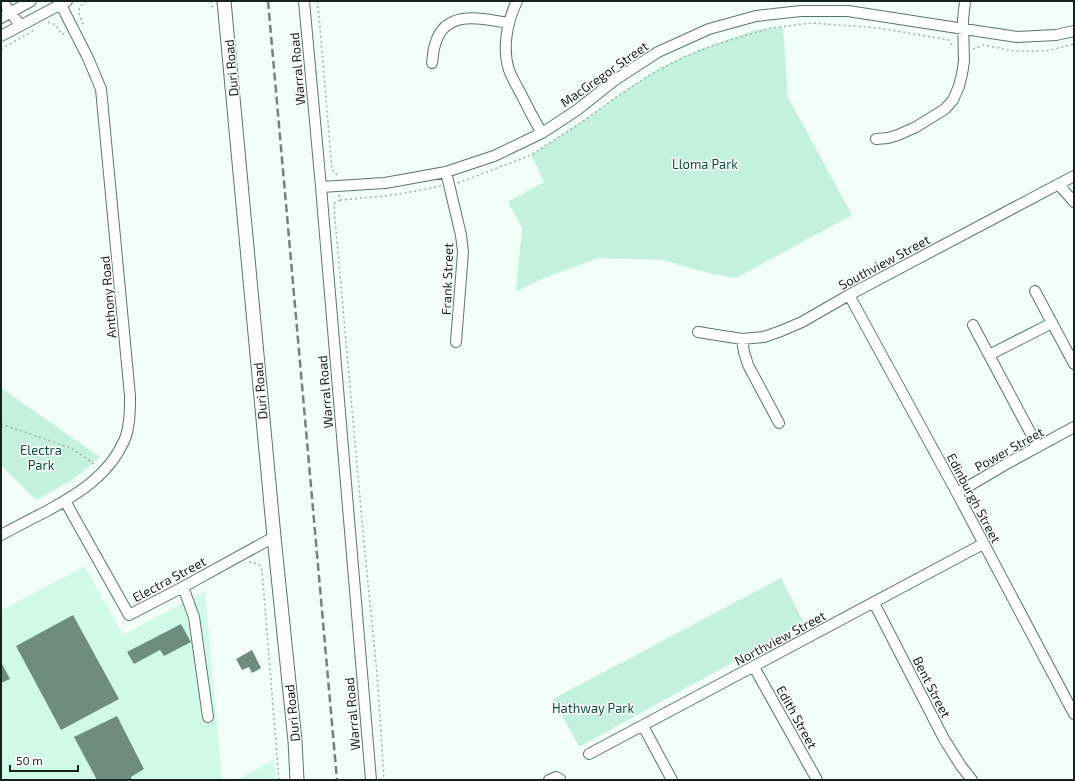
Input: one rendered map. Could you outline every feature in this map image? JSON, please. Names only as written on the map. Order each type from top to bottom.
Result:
[{"type":"main road","name":"Duri Road","points":[[224,1],[274,536],[295,741],[297,780]]},
{"type":"street","points":[[2,1],[20,25]]},
{"type":"street","points":[[1,18],[31,1]]},
{"type":"street","name":"Warral Road","points":[[304,1],[371,780]]},
{"type":"street","points":[[517,1],[508,24],[506,51],[510,71],[521,95],[542,133]]},
{"type":"street","points":[[876,139],[898,135],[921,124],[945,109],[953,100],[962,74],[964,47],[963,20],[965,1]]},
{"type":"street","points":[[1,36],[62,2]]},
{"type":"street","name":"Anthony Road","points":[[1,535],[65,501],[96,479],[107,468],[125,440],[130,408],[101,89],[88,58],[73,30],[62,2]]},
{"type":"street","name":"MacGregor Street","points":[[321,187],[385,183],[446,172],[494,156],[542,133],[577,110],[615,80],[652,56],[709,29],[756,16],[849,6],[964,29],[1011,36],[1024,37],[1056,35],[1074,31]]},
{"type":"street","points":[[432,63],[434,45],[438,36],[450,23],[457,20],[476,18],[508,24]]},
{"type":"street","name":"Frank Street","points":[[446,172],[461,235],[463,252],[456,342]]},
{"type":"street","name":"Southview Street","points":[[698,332],[742,339],[764,337],[781,331],[802,322],[849,295],[1074,176]]},
{"type":"street","points":[[1059,184],[1074,202]]},
{"type":"street","points":[[1035,291],[1074,364]]},
{"type":"street","name":"Edinburgh Street","points":[[849,295],[957,493],[1074,714]]},
{"type":"street","points":[[989,355],[1052,323]]},
{"type":"street","points":[[973,325],[1038,447]]},
{"type":"street","points":[[742,339],[748,365],[779,423]]},
{"type":"street","name":"Power Street","points":[[957,493],[1074,427]]},
{"type":"street","name":"Electra Street","points":[[65,501],[129,615],[274,536]]},
{"type":"street","name":"Northview Street","points":[[590,754],[983,544]]},
{"type":"street","points":[[183,586],[194,617],[208,717]]},
{"type":"street","name":"Bent Street","points":[[874,603],[944,739],[972,780]]},
{"type":"street","name":"Edith Street","points":[[754,667],[817,780]]},
{"type":"street","points":[[643,726],[672,780]]},
{"type":"street","points":[[549,780],[556,777],[560,780]]},
{"type":"path","points":[[43,25],[48,22],[56,25],[62,34],[73,30],[83,23],[78,14],[79,8],[86,1]]},
{"type":"path","points":[[210,1],[213,11]]},
{"type":"path","points":[[316,1],[319,16],[332,170],[337,176]]},
{"type":"path","points":[[384,780],[377,674],[334,204],[340,200],[385,196],[449,185],[531,155],[653,73],[684,57],[717,44],[771,28],[812,23],[878,28],[949,40],[952,45],[974,49],[984,45],[1013,52],[1046,51],[1074,44]]},
{"type":"path","points":[[1,49],[37,28]]},
{"type":"path","points":[[339,195],[340,200]]},
{"type":"path","points":[[1,424],[71,448],[93,463],[96,479]]},
{"type":"path","points":[[244,553],[249,562],[259,564],[262,571],[279,780]]},
{"type":"shaded area","points":[[85,566],[123,635],[205,591],[222,780],[1,780],[1,611]]},
{"type":"shaded area","points":[[273,760],[276,780],[237,780]]},
{"type":"green space","name":"Lloma Park","points":[[783,27],[788,97],[852,215],[736,278],[711,274],[663,260],[598,258],[552,275],[516,291],[522,228],[508,202],[544,182],[531,155],[596,112],[627,89],[664,66],[701,49],[755,30]]},
{"type":"green space","name":"Electra Park","points":[[1,388],[100,457],[69,482],[36,500],[1,465]]},
{"type":"green space","name":"Hathway Park","points":[[781,578],[804,623],[579,747],[553,699]]},
{"type":"building","points":[[73,615],[119,699],[61,730],[16,646]]},
{"type":"building","points":[[181,624],[191,642],[164,656],[160,650],[134,664],[127,652]]},
{"type":"building","points":[[252,650],[261,668],[252,673],[249,667],[242,670],[236,659]]},
{"type":"building","points":[[1,662],[10,679],[1,683]]},
{"type":"building","points":[[117,716],[144,769],[131,777],[132,780],[97,780],[74,737]]},
{"type":"railway","points":[[268,1],[337,780]]}]
